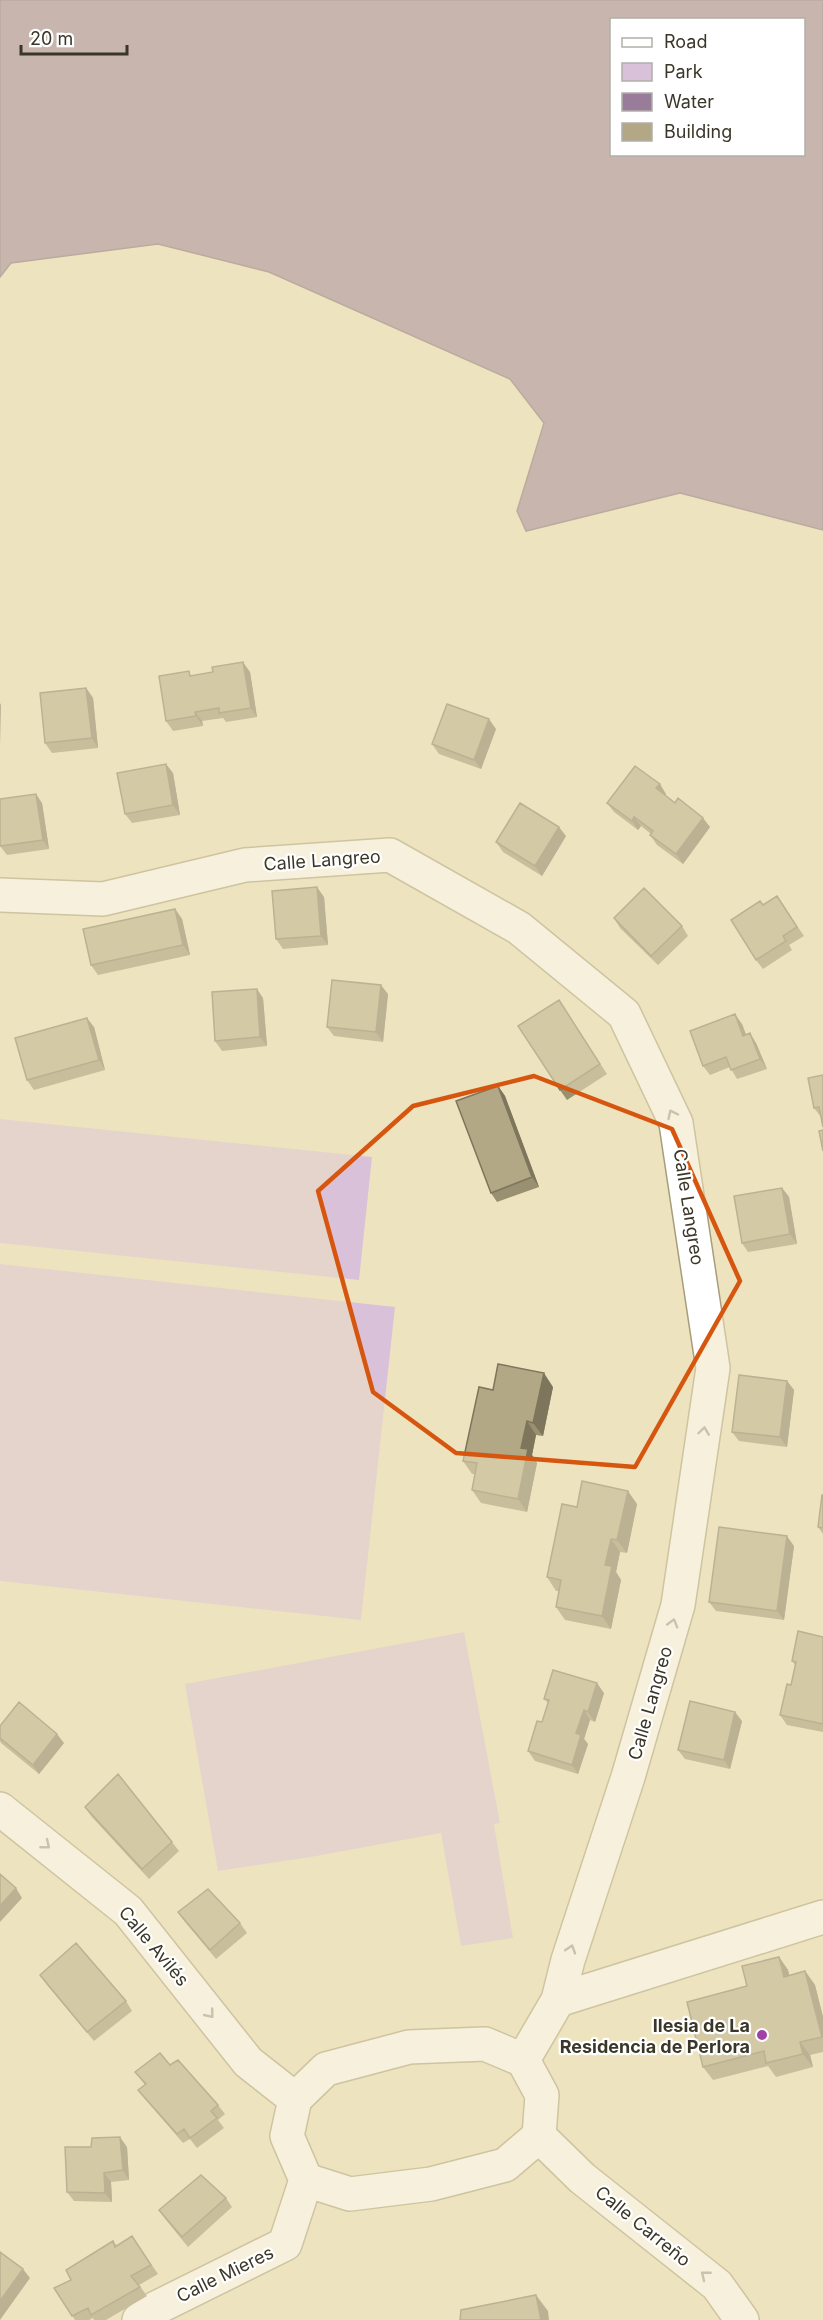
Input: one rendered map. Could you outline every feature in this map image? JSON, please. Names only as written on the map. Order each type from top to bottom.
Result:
[{"type":"street","name":"Calle Langreo","points":[[0,895],[103,900],[245,865],[390,855],[519,928],[624,1014],[676,1123],[713,1368],[678,1605],[628,1777],[568,1960],[558,2000],[523,2060]]},
{"type":"street","name":"Calle Avilés","points":[[0,1809],[128,1911],[248,2062],[294,2099]]},
{"type":"street","points":[[558,2000],[823,1917]]},
{"type":"street","points":[[485,2044],[523,2060],[542,2095],[539,2136],[505,2165],[431,2184],[350,2194],[306,2180],[286,2136],[294,2099],[326,2069],[409,2047],[485,2044]]},
{"type":"street","name":"Calle Carreño","points":[[539,2136],[582,2178],[717,2285],[742,2320]]},
{"type":"street","name":"Calle Mieres","points":[[139,2320],[148,2312],[285,2244],[306,2180]]},
{"type":"highlighted area","points":[[534,1076],[672,1129],[740,1281],[635,1467],[456,1453],[373,1392],[318,1191],[413,1106]]},
{"type":"green space","points":[[0,1119],[372,1157],[359,1280],[0,1243]]},
{"type":"green space","points":[[0,1264],[395,1307],[361,1620],[0,1581]]},
{"type":"green space","points":[[464,1632],[500,1823],[494,1824],[513,1938],[461,1946],[441,1833],[311,1857],[218,1871],[185,1684]]},
{"type":"water","points":[[0,0],[823,0],[823,530],[680,493],[526,531],[517,511],[544,423],[510,379],[269,272],[158,244],[11,263],[0,277]]},
{"type":"building","points":[[243,662],[251,708],[219,713],[219,708],[195,712],[196,716],[166,721],[159,676],[189,671],[190,676],[213,672],[212,667]]},
{"type":"building","points":[[86,688],[92,738],[45,743],[40,693]]},
{"type":"building","points":[[447,704],[489,719],[474,760],[432,744]]},
{"type":"building","points":[[166,764],[173,805],[125,814],[117,773]]},
{"type":"building","points":[[635,766],[660,784],[656,788],[675,803],[678,798],[703,818],[676,854],[650,835],[653,831],[634,817],[632,821],[607,803]]},
{"type":"building","points":[[36,794],[43,840],[0,846],[0,799]]},
{"type":"building","points":[[520,803],[559,827],[535,866],[496,842]]},
{"type":"building","points":[[317,887],[321,936],[276,939],[272,891]]},
{"type":"building","points":[[644,888],[682,926],[651,956],[614,918]]},
{"type":"building","points":[[777,896],[797,927],[783,936],[786,941],[756,960],[731,920],[760,901],[763,905]]},
{"type":"building","points":[[175,909],[183,945],[91,965],[83,929]]},
{"type":"building","points":[[332,980],[381,985],[376,1032],[327,1027]]},
{"type":"building","points":[[257,989],[260,1037],[215,1041],[212,992]]},
{"type":"building","points":[[559,1000],[600,1064],[560,1090],[518,1026]]},
{"type":"building","points":[[735,1014],[743,1036],[750,1033],[760,1059],[731,1070],[726,1057],[703,1066],[690,1031]]},
{"type":"building","points":[[87,1018],[99,1060],[27,1080],[15,1038]]},
{"type":"building","points":[[823,1075],[823,1127],[819,1107],[814,1108],[808,1078]]},
{"type":"building","points":[[498,1086],[532,1177],[491,1193],[456,1101]]},
{"type":"building","points":[[823,1130],[823,1151],[819,1131]]},
{"type":"building","points":[[782,1188],[790,1234],[742,1243],[734,1196]]},
{"type":"building","points":[[498,1364],[544,1373],[533,1423],[527,1421],[521,1448],[528,1449],[518,1499],[472,1490],[477,1463],[463,1461],[479,1387],[493,1390]]},
{"type":"building","points":[[739,1375],[787,1381],[780,1437],[732,1432]]},
{"type":"building","points":[[582,1481],[628,1491],[617,1540],[611,1539],[605,1565],[612,1566],[602,1616],[556,1607],[561,1580],[547,1577],[562,1504],[577,1507]]},
{"type":"building","points":[[823,1495],[823,1528],[818,1527]]},
{"type":"building","points":[[719,1527],[787,1536],[777,1611],[709,1602]]},
{"type":"building","points":[[798,1631],[823,1637],[823,1724],[780,1715],[787,1684],[791,1685],[796,1662],[792,1661]]},
{"type":"building","points":[[553,1670],[597,1683],[588,1712],[584,1710],[576,1733],[581,1735],[572,1765],[528,1751],[537,1721],[542,1722],[549,1700],[544,1699]]},
{"type":"building","points":[[690,1701],[735,1712],[724,1760],[678,1750]]},
{"type":"building","points":[[19,1702],[57,1734],[33,1765],[0,1738],[0,1726]]},
{"type":"building","points":[[118,1774],[172,1842],[142,1869],[85,1807]]},
{"type":"building","points":[[0,1874],[16,1888],[0,1906]]},
{"type":"building","points":[[208,1889],[240,1923],[210,1950],[178,1912]]},
{"type":"building","points":[[76,1943],[126,2001],[87,2032],[40,1975]]},
{"type":"building","name":"Ilesia de La Residencia de Perlora","points":[[779,1957],[784,1977],[805,1971],[822,2037],[800,2042],[803,2054],[766,2063],[764,2051],[703,2067],[687,2002],[747,1986],[742,1966]]},
{"type":"building","points":[[160,2053],[170,2065],[178,2060],[218,2105],[211,2111],[217,2118],[190,2138],[184,2129],[177,2134],[138,2090],[146,2084],[135,2072]]},
{"type":"building","points":[[120,2137],[123,2170],[104,2173],[105,2193],[67,2192],[65,2147],[91,2147],[92,2138]]},
{"type":"building","points":[[201,2175],[226,2198],[182,2237],[159,2210]]},
{"type":"building","points":[[132,2236],[151,2265],[131,2276],[140,2287],[91,2315],[88,2308],[72,2316],[54,2288],[71,2280],[66,2270],[113,2241],[115,2247]]},
{"type":"building","points":[[0,2252],[23,2269],[0,2301]]},
{"type":"building","points":[[536,2295],[541,2320],[460,2320],[461,2310]]},
{"type":"place","name":"Ilesia de La Residencia de Perlora","points":[[762,2035]]}]
